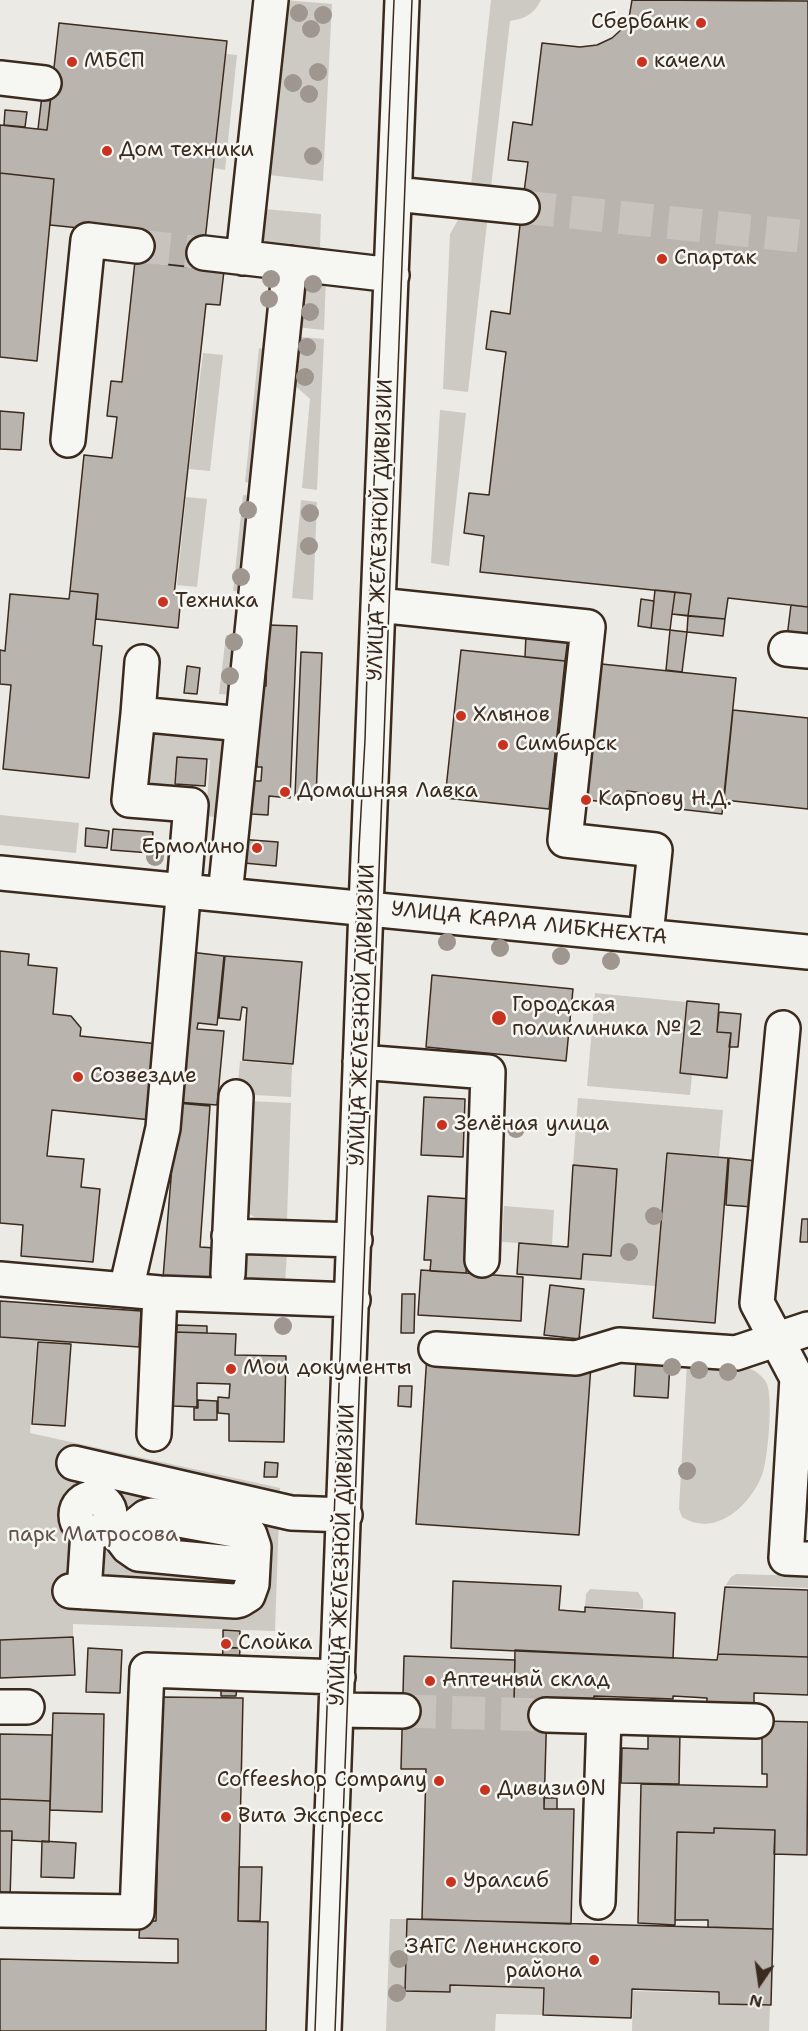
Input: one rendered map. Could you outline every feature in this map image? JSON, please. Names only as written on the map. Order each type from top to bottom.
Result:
[{"type":"street","points":[[243,258],[271,0]]},
{"type":"street","name":"УЛИЦА ЖЕЛЕЗНОЙ ДИВИЗИИ","points":[[324,2031],[402,0]]},
{"type":"street","points":[[0,78],[44,83]]},
{"type":"street","points":[[395,194],[522,207]]},
{"type":"street","points":[[68,440],[88,240],[137,246]]},
{"type":"street","points":[[204,253],[392,275]]},
{"type":"street","points":[[225,895],[290,263]]},
{"type":"street","points":[[378,605],[588,627],[565,840],[655,850],[646,935]]},
{"type":"street","points":[[126,1290],[163,1128],[191,805],[129,800],[142,662]]},
{"type":"street","points":[[138,714],[242,724]]},
{"type":"street","name":"УЛИЦА КАРЛА ЛИБКНЕХТА","points":[[0,873],[808,952]]},
{"type":"street","points":[[783,1028],[757,1303],[797,1378],[786,1558],[808,1560]]},
{"type":"street","points":[[360,1062],[488,1072],[482,1260]]},
{"type":"street","points":[[228,1274],[236,1096]]},
{"type":"street","points":[[229,1236],[355,1240]]},
{"type":"street","points":[[0,1279],[160,1293],[352,1300]]},
{"type":"street","points":[[154,1434],[160,1293]]},
{"type":"street","points":[[436,1348],[576,1358],[619,1345],[736,1353],[808,1329]]},
{"type":"street","points":[[106,1530],[152,1515],[245,1532],[253,1540],[253,1565],[251,1590],[240,1600],[77,1592],[106,1530],[110,1515],[106,1504],[96,1497],[85,1499],[83,1465],[291,1513],[345,1515]]},
{"type":"street","points":[[174,1598],[185,1520]]},
{"type":"street","points":[[106,1530],[138,1554],[253,1565]]},
{"type":"street","points":[[0,1910],[137,1912],[147,1670],[338,1677]]},
{"type":"street","points":[[337,1710],[403,1711]]},
{"type":"street","points":[[546,1715],[756,1721]]},
{"type":"street","points":[[598,1902],[604,1717]]},
{"type":"green space","points":[[285,0],[332,4],[323,181],[268,175]]},
{"type":"green space","points":[[491,0],[541,0],[528,15],[510,21],[491,187],[471,185]]},
{"type":"green space","points":[[226,54],[237,55],[225,170],[214,168]]},
{"type":"green space","points":[[264,209],[321,214],[320,249],[261,243]]},
{"type":"green space","points":[[463,211],[488,214],[468,392],[443,389],[450,234]]},
{"type":"green space","points":[[300,273],[326,276],[324,330],[296,327]]},
{"type":"green space","points":[[292,336],[324,339],[317,490],[302,488],[310,399],[288,379]]},
{"type":"green space","points":[[259,348],[272,350],[258,484],[245,482]]},
{"type":"green space","points":[[203,353],[223,355],[210,471],[189,469]]},
{"type":"green space","points":[[440,410],[466,413],[449,566],[431,563]]},
{"type":"green space","points":[[243,495],[257,496],[246,592],[233,591]]},
{"type":"green space","points":[[186,497],[207,499],[197,587],[177,585]]},
{"type":"green space","points":[[301,500],[317,502],[313,600],[292,598]]},
{"type":"green space","points":[[226,635],[242,636],[236,695],[219,694]]},
{"type":"green space","points":[[152,725],[220,736],[224,741],[223,818],[206,816],[210,760],[177,757],[173,790],[146,788]]},
{"type":"green space","points":[[0,815],[79,823],[76,853],[0,845]]},
{"type":"green space","points":[[595,993],[686,1002],[679,1073],[692,1075],[690,1095],[587,1086]]},
{"type":"green space","points":[[240,1061],[292,1065],[291,1097],[237,1094]]},
{"type":"green space","points":[[578,1098],[723,1110],[719,1156],[666,1152],[655,1286],[581,1280],[583,1254],[611,1256],[617,1168],[573,1165]]},
{"type":"green space","points":[[249,1101],[291,1103],[287,1220],[255,1217],[246,1211]]},
{"type":"green space","points":[[504,1206],[554,1210],[552,1245],[502,1242]]},
{"type":"green space","points":[[246,1250],[287,1252],[285,1284],[245,1282]]},
{"type":"green space","name":"парк Матросова","points":[[0,1337],[37,1339],[30,1433],[280,1488],[275,1631],[73,1624],[73,1637],[0,1640]]},
{"type":"green space","points":[[687,1362],[748,1368],[763,1378],[769,1391],[769,1429],[762,1475],[749,1498],[730,1516],[707,1524],[682,1517],[679,1509]]},
{"type":"green space","points":[[736,1574],[808,1576],[808,1588],[726,1585]]},
{"type":"green space","points":[[590,1589],[638,1592],[643,1600],[643,1609],[585,1606],[586,1594]]},
{"type":"green space","points":[[390,1919],[407,1919],[405,1991],[450,1993],[451,1986],[543,1989],[542,2015],[496,2014],[495,2031],[386,2031]]},
{"type":"green space","points":[[633,1991],[718,1993],[718,2004],[770,2006],[769,2031],[632,2031]]},
{"type":"building","name":"Спартак","points":[[632,0],[808,1],[808,607],[728,598],[725,619],[688,616],[691,594],[480,572],[484,536],[464,533],[469,493],[489,495],[506,352],[486,349],[491,311],[510,314],[528,162],[508,160],[513,122],[532,125],[542,43],[580,47],[597,45],[612,38],[629,18]]},
{"type":"building","name":"Дом техники","points":[[59,23],[227,41],[202,268],[135,261],[138,234],[50,225],[54,179],[0,173],[0,125],[47,130]]},
{"type":"building","points":[[43,87],[52,88],[47,130],[38,129]]},
{"type":"building","points":[[5,110],[27,112],[25,127],[4,125]]},
{"type":"building","points":[[0,173],[54,179],[37,361],[0,357]]},
{"type":"building","points":[[135,261],[224,271],[220,305],[206,304],[174,595],[181,596],[178,628],[96,619],[98,594],[70,591],[84,455],[112,458],[117,417],[107,416],[111,381],[122,382]]},
{"type":"building","points":[[0,411],[24,413],[21,450],[0,449]]},
{"type":"building","points":[[655,590],[675,592],[672,614],[725,619],[723,636],[651,628]]},
{"type":"building","points":[[70,591],[98,594],[93,645],[102,646],[89,778],[3,769],[11,685],[0,684],[0,650],[5,651],[10,594],[69,599]]},
{"type":"building","points":[[675,592],[691,594],[688,616],[672,614]]},
{"type":"building","points":[[641,599],[654,601],[651,628],[638,626]]},
{"type":"building","points":[[791,605],[808,607],[808,639],[787,637]]},
{"type":"building","points":[[672,614],[688,616],[687,632],[670,630]]},
{"type":"building","points":[[268,625],[297,626],[290,798],[269,796],[268,815],[251,814],[252,781],[261,781],[262,767],[257,767],[260,685],[266,686]]},
{"type":"building","points":[[670,630],[687,632],[682,672],[666,670]]},
{"type":"building","points":[[526,634],[568,638],[565,661],[525,657]]},
{"type":"building","name":"Симбирск","points":[[461,650],[565,661],[549,809],[445,798]]},
{"type":"building","points":[[301,652],[322,653],[316,797],[295,796]]},
{"type":"building","points":[[592,663],[736,678],[722,814],[679,809],[681,797],[627,791],[625,804],[578,799]]},
{"type":"building","points":[[187,666],[200,668],[197,694],[184,693]]},
{"type":"building","points":[[733,710],[808,718],[808,809],[724,800]]},
{"type":"building","points":[[177,757],[207,759],[205,786],[175,784]]},
{"type":"building","points":[[86,828],[109,831],[107,848],[85,846]]},
{"type":"building","points":[[113,829],[153,832],[151,853],[111,850]]},
{"type":"building","name":"Ермолино","points":[[238,839],[278,842],[276,866],[244,863]]},
{"type":"building","name":"Созвездие","points":[[0,951],[29,954],[28,965],[57,968],[53,1014],[71,1016],[81,1028],[80,1036],[159,1044],[151,1120],[52,1110],[47,1156],[84,1159],[81,1187],[100,1189],[93,1262],[21,1256],[23,1225],[0,1223]]},
{"type":"building","points":[[190,952],[224,956],[217,1025],[198,1023],[197,1029],[224,1031],[217,1105],[176,1102]]},
{"type":"building","points":[[225,956],[302,962],[293,1064],[243,1060],[247,1008],[242,1007],[240,1020],[219,1018]]},
{"type":"building","name":"Городская поликлиника № 2","points":[[432,975],[573,989],[566,1061],[426,1047]]},
{"type":"building","points":[[687,1001],[719,1004],[717,1032],[731,1033],[727,1078],[680,1073]]},
{"type":"building","points":[[719,1012],[741,1014],[738,1047],[729,1047],[731,1033],[717,1032]]},
{"type":"building","points":[[424,1097],[465,1099],[463,1157],[421,1155]]},
{"type":"building","points":[[177,1103],[210,1106],[200,1247],[216,1248],[213,1282],[163,1278]]},
{"type":"building","points":[[667,1153],[728,1158],[715,1323],[653,1318]]},
{"type":"building","points":[[729,1158],[757,1161],[753,1207],[726,1205]]},
{"type":"building","points":[[573,1165],[617,1169],[611,1256],[583,1254],[581,1279],[517,1274],[519,1243],[568,1247]]},
{"type":"building","points":[[428,1196],[472,1199],[466,1273],[430,1271],[431,1260],[424,1260]]},
{"type":"building","points":[[802,1219],[808,1219],[808,1242],[800,1242]]},
{"type":"building","points":[[421,1270],[523,1277],[521,1321],[418,1315]]},
{"type":"building","points":[[550,1285],[584,1289],[579,1339],[544,1335]]},
{"type":"building","points":[[402,1294],[415,1294],[414,1333],[401,1333]]},
{"type":"building","points":[[0,1301],[141,1311],[139,1347],[0,1337]]},
{"type":"building","points":[[177,1325],[207,1326],[207,1333],[175,1332],[175,1340],[169,1340],[169,1330],[177,1330]]},
{"type":"building","points":[[175,1332],[236,1334],[235,1355],[286,1356],[284,1442],[229,1441],[229,1414],[218,1413],[218,1397],[229,1398],[230,1384],[197,1383],[197,1407],[173,1406]]},
{"type":"building","points":[[38,1342],[71,1344],[65,1426],[32,1424]]},
{"type":"building","points":[[427,1354],[591,1365],[579,1535],[416,1524]]},
{"type":"building","points":[[636,1360],[670,1362],[668,1398],[634,1396]]},
{"type":"building","points":[[399,1386],[412,1386],[411,1407],[398,1406]]},
{"type":"building","points":[[198,1400],[217,1401],[217,1420],[194,1420],[194,1408],[198,1408]]},
{"type":"building","points":[[265,1462],[278,1463],[277,1477],[264,1477]]},
{"type":"building","points":[[453,1581],[561,1586],[559,1610],[585,1612],[585,1607],[675,1613],[673,1658],[451,1648]]},
{"type":"building","points":[[725,1587],[808,1590],[808,1657],[718,1654]]},
{"type":"building","points":[[223,1630],[240,1631],[239,1648],[223,1647]]},
{"type":"building","points":[[73,1637],[75,1675],[0,1678],[0,1640]]},
{"type":"building","points":[[88,1648],[122,1650],[120,1693],[86,1692]]},
{"type":"building","points":[[223,1648],[240,1648],[239,1666],[222,1665]]},
{"type":"building","points":[[515,1650],[717,1660],[718,1654],[808,1657],[808,1695],[754,1693],[754,1704],[707,1703],[707,1698],[673,1696],[673,1699],[594,1696],[594,1700],[547,1705],[514,1703]]},
{"type":"building","name":"ДивизиON","points":[[404,1656],[515,1660],[514,1703],[547,1705],[544,1809],[574,1809],[571,1924],[422,1919],[426,1769],[401,1769]]},
{"type":"building","points":[[221,1686],[237,1686],[236,1696],[221,1696]]},
{"type":"building","points":[[161,1697],[243,1698],[238,1921],[268,1922],[266,2031],[0,2031],[0,1959],[178,1963],[178,1939],[139,1938],[140,1921],[156,1921]]},
{"type":"building","points":[[53,1713],[104,1714],[102,1812],[50,1810]]},
{"type":"building","points":[[762,1721],[808,1722],[807,1855],[774,1854],[775,1830],[714,1828],[714,1833],[677,1832],[675,1925],[638,1923],[641,1784],[767,1787],[767,1774],[762,1774]]},
{"type":"building","points":[[648,1730],[680,1731],[679,1784],[621,1783],[622,1748],[648,1749]]},
{"type":"building","points":[[0,1734],[52,1735],[50,1801],[0,1799]]},
{"type":"building","points":[[544,1798],[557,1798],[557,1809],[544,1809]]},
{"type":"building","points":[[0,1799],[50,1801],[49,1842],[12,1840],[12,1831],[0,1831]]},
{"type":"building","points":[[714,1828],[775,1830],[773,1929],[708,1927],[708,1920],[675,1920],[677,1832],[714,1833]]},
{"type":"building","points":[[0,1831],[12,1831],[10,1899],[0,1899]]},
{"type":"building","points":[[42,1841],[76,1843],[74,1878],[41,1877]]},
{"type":"building","points":[[239,1867],[262,1867],[260,1921],[238,1921]]},
{"type":"building","points":[[407,1919],[773,1929],[771,2005],[719,2004],[719,1992],[632,1989],[631,2018],[543,2015],[544,1988],[450,1985],[450,1992],[405,1991]]},
{"type":"tunnel","points":[[522,207],[808,237]]},
{"type":"tunnel","points":[[137,246],[204,253]]},
{"type":"tunnel","points":[[403,1711],[546,1715]]},
{"type":"tram line","points":[[315,2031],[359,848],[394,0]]},
{"type":"tram line","points":[[335,2031],[412,0]]},
{"type":"place","name":"Сбербанк","points":[[701,23]]},
{"type":"place","name":"МБСП","points":[[72,62]]},
{"type":"place","name":"качели","points":[[642,62]]},
{"type":"place","name":"Дом техники","points":[[107,151]]},
{"type":"place","name":"Спартак","points":[[662,259]]},
{"type":"place","name":"Техника","points":[[163,602]]},
{"type":"place","name":"Хлынов","points":[[461,716]]},
{"type":"place","name":"Симбирск","points":[[503,745]]},
{"type":"place","name":"Домашняя Лавка","points":[[285,792]]},
{"type":"place","name":"Карпову Н.Д.","points":[[586,800]]},
{"type":"place","name":"Ермолино","points":[[257,848]]},
{"type":"place","name":"Городская поликлиника № 2","points":[[499,1018]]},
{"type":"place","name":"Созвездие","points":[[78,1077]]},
{"type":"place","name":"Зелёная улица","points":[[442,1125]]},
{"type":"place","name":"Мои документы","points":[[231,1369]]},
{"type":"place","name":"Слойка","points":[[226,1644]]},
{"type":"place","name":"Аптечный склад","points":[[430,1681]]},
{"type":"place","name":"Coffeeshop Company","points":[[439,1781]]},
{"type":"place","name":"ДивизиON","points":[[485,1790]]},
{"type":"place","name":"Вита Экспресс","points":[[226,1817]]},
{"type":"place","name":"Уралсиб","points":[[451,1882]]},
{"type":"place","name":"ЗАГС Ленинского района","points":[[594,1960]]}]
